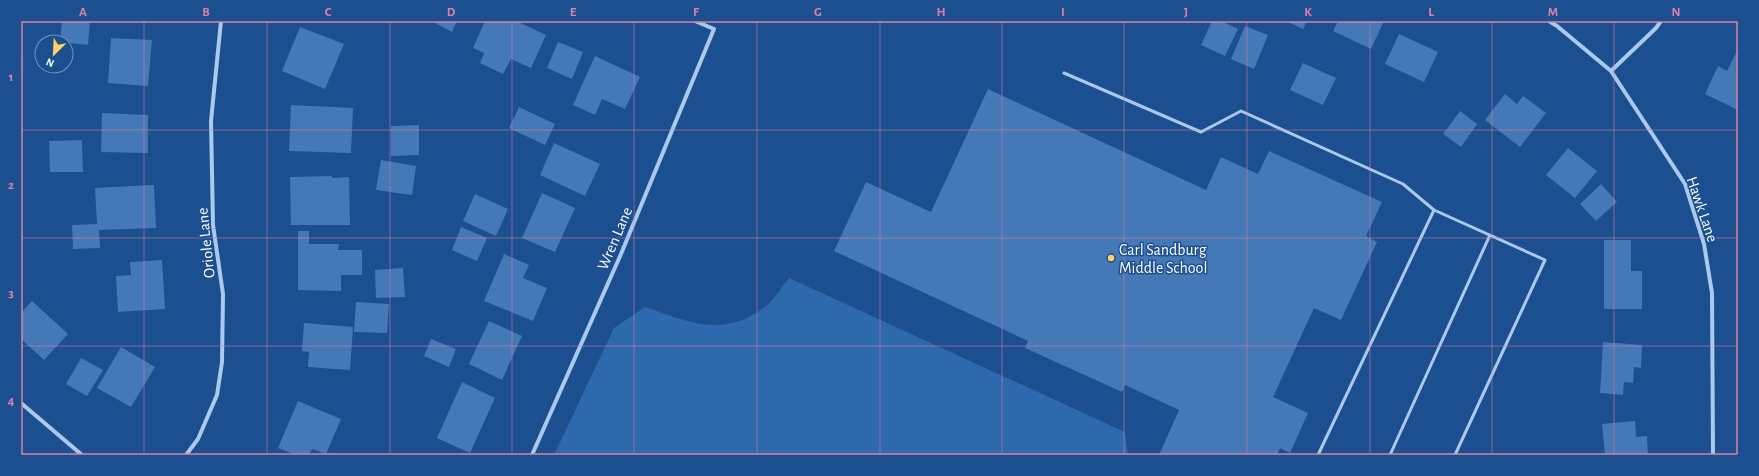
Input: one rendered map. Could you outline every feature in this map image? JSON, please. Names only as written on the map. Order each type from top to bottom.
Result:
[{"type":"street","name":"Oriole Lane","points":[[186,455],[198,438],[217,395],[222,362],[223,294],[213,225],[212,121],[221,21]]},
{"type":"street","name":"Wren Lane","points":[[532,455],[621,254],[714,29],[695,21]]},
{"type":"street","name":"Hawk Lane","points":[[1549,21],[1611,71],[1685,184],[1704,244],[1712,293],[1713,455]]},
{"type":"street","points":[[1611,71],[1656,28],[1661,21]]},
{"type":"street","points":[[21,403],[82,455]]},
{"type":"lane","points":[[1064,73],[1201,132],[1241,111],[1403,184],[1434,210],[1545,260],[1455,455]]},
{"type":"lane","points":[[1318,455],[1434,210]]},
{"type":"lane","points":[[1390,455],[1490,235]]},
{"type":"shaded area","points":[[789,278],[1125,432],[1128,455],[554,455],[614,328],[645,307],[677,318],[708,325],[723,325],[738,321],[753,315],[768,304]]},
{"type":"building","points":[[62,21],[90,21],[88,45],[74,44],[74,34],[61,34]]},
{"type":"building","points":[[431,21],[457,21],[452,32]]},
{"type":"building","points":[[485,21],[516,21],[546,35],[531,68],[511,59],[503,74],[480,63],[484,53],[473,48]]},
{"type":"building","points":[[1212,21],[1221,21],[1238,29],[1225,56],[1201,45]]},
{"type":"building","points":[[1286,21],[1307,21],[1303,29]]},
{"type":"building","points":[[1338,21],[1384,21],[1371,49],[1333,31]]},
{"type":"building","points":[[1245,26],[1268,35],[1254,69],[1231,59]]},
{"type":"building","points":[[300,27],[344,44],[325,89],[282,71]]},
{"type":"building","points":[[1399,34],[1438,52],[1424,82],[1385,64]]},
{"type":"building","points":[[111,38],[152,40],[148,86],[108,83]]},
{"type":"building","points":[[558,42],[583,52],[572,79],[547,68]]},
{"type":"building","points":[[1738,49],[1738,110],[1705,94],[1718,66],[1727,71]]},
{"type":"building","points":[[595,56],[640,77],[625,109],[602,99],[595,115],[573,105]]},
{"type":"building","points":[[21,57],[23,57],[22,85],[21,85]]},
{"type":"building","points":[[1303,63],[1336,78],[1323,105],[1290,90]]},
{"type":"building","points":[[988,89],[1206,190],[1221,157],[1258,174],[1269,151],[1382,202],[1366,236],[1377,242],[1341,320],[1314,308],[1273,397],[1308,413],[1290,453],[1280,448],[1277,455],[1159,455],[1179,410],[1125,385],[1122,392],[1025,348],[1028,341],[834,251],[866,182],[931,212]]},
{"type":"building","points":[[1505,94],[1517,104],[1523,96],[1546,113],[1520,147],[1485,120]]},
{"type":"building","points":[[291,105],[353,108],[351,153],[289,151]]},
{"type":"building","points":[[519,107],[555,124],[545,145],[509,128]]},
{"type":"building","points":[[1460,111],[1477,124],[1461,147],[1443,134]]},
{"type":"building","points":[[102,113],[148,115],[148,153],[101,152]]},
{"type":"building","points":[[419,125],[419,155],[391,156],[391,126]]},
{"type":"building","points":[[82,140],[83,172],[50,172],[49,141]]},
{"type":"building","points":[[554,143],[600,164],[585,196],[540,175]]},
{"type":"building","points":[[1568,148],[1597,171],[1575,198],[1546,175]]},
{"type":"building","points":[[381,160],[416,166],[412,195],[376,190]]},
{"type":"building","points":[[332,176],[332,178],[349,177],[350,225],[291,225],[290,177]]},
{"type":"building","points":[[1601,184],[1617,202],[1596,221],[1580,204]]},
{"type":"building","points":[[154,185],[156,228],[99,230],[100,248],[73,249],[72,225],[97,224],[95,188]]},
{"type":"building","points":[[542,193],[575,208],[555,252],[522,238]]},
{"type":"building","points":[[475,194],[508,209],[496,236],[463,221]]},
{"type":"building","points":[[461,227],[487,238],[477,261],[452,250]]},
{"type":"building","points":[[298,231],[309,231],[309,244],[339,244],[338,250],[362,250],[362,275],[341,275],[341,291],[298,290]]},
{"type":"building","points":[[1604,240],[1631,240],[1631,271],[1642,271],[1642,309],[1604,309]]},
{"type":"building","points":[[504,254],[529,265],[523,278],[547,288],[533,321],[484,301]]},
{"type":"building","points":[[162,260],[165,309],[118,312],[116,276],[131,275],[130,262]]},
{"type":"building","points":[[403,268],[405,297],[376,298],[375,270]]},
{"type":"building","points":[[32,301],[68,334],[44,360],[21,339],[21,313]]},
{"type":"building","points":[[356,302],[389,304],[387,333],[354,332]]},
{"type":"building","points":[[489,321],[522,336],[502,380],[469,364]]},
{"type":"building","points":[[304,323],[353,327],[350,370],[308,367],[309,352],[302,351]]},
{"type":"building","points":[[431,339],[456,349],[449,367],[424,356]]},
{"type":"building","points":[[1603,342],[1642,345],[1641,368],[1634,367],[1633,383],[1624,382],[1623,395],[1600,393]]},
{"type":"building","points":[[121,347],[155,367],[131,407],[97,388]]},
{"type":"building","points":[[81,358],[103,370],[87,396],[66,384]]},
{"type":"building","points":[[462,382],[495,398],[470,453],[437,438]]},
{"type":"building","points":[[298,401],[341,419],[326,454],[312,449],[309,455],[296,455],[278,448]]},
{"type":"building","points":[[1635,421],[1636,437],[1647,436],[1648,455],[1605,455],[1602,424]]},
{"type":"place","name":"Carl Sandburg Middle School","points":[[1111,258]]}]
